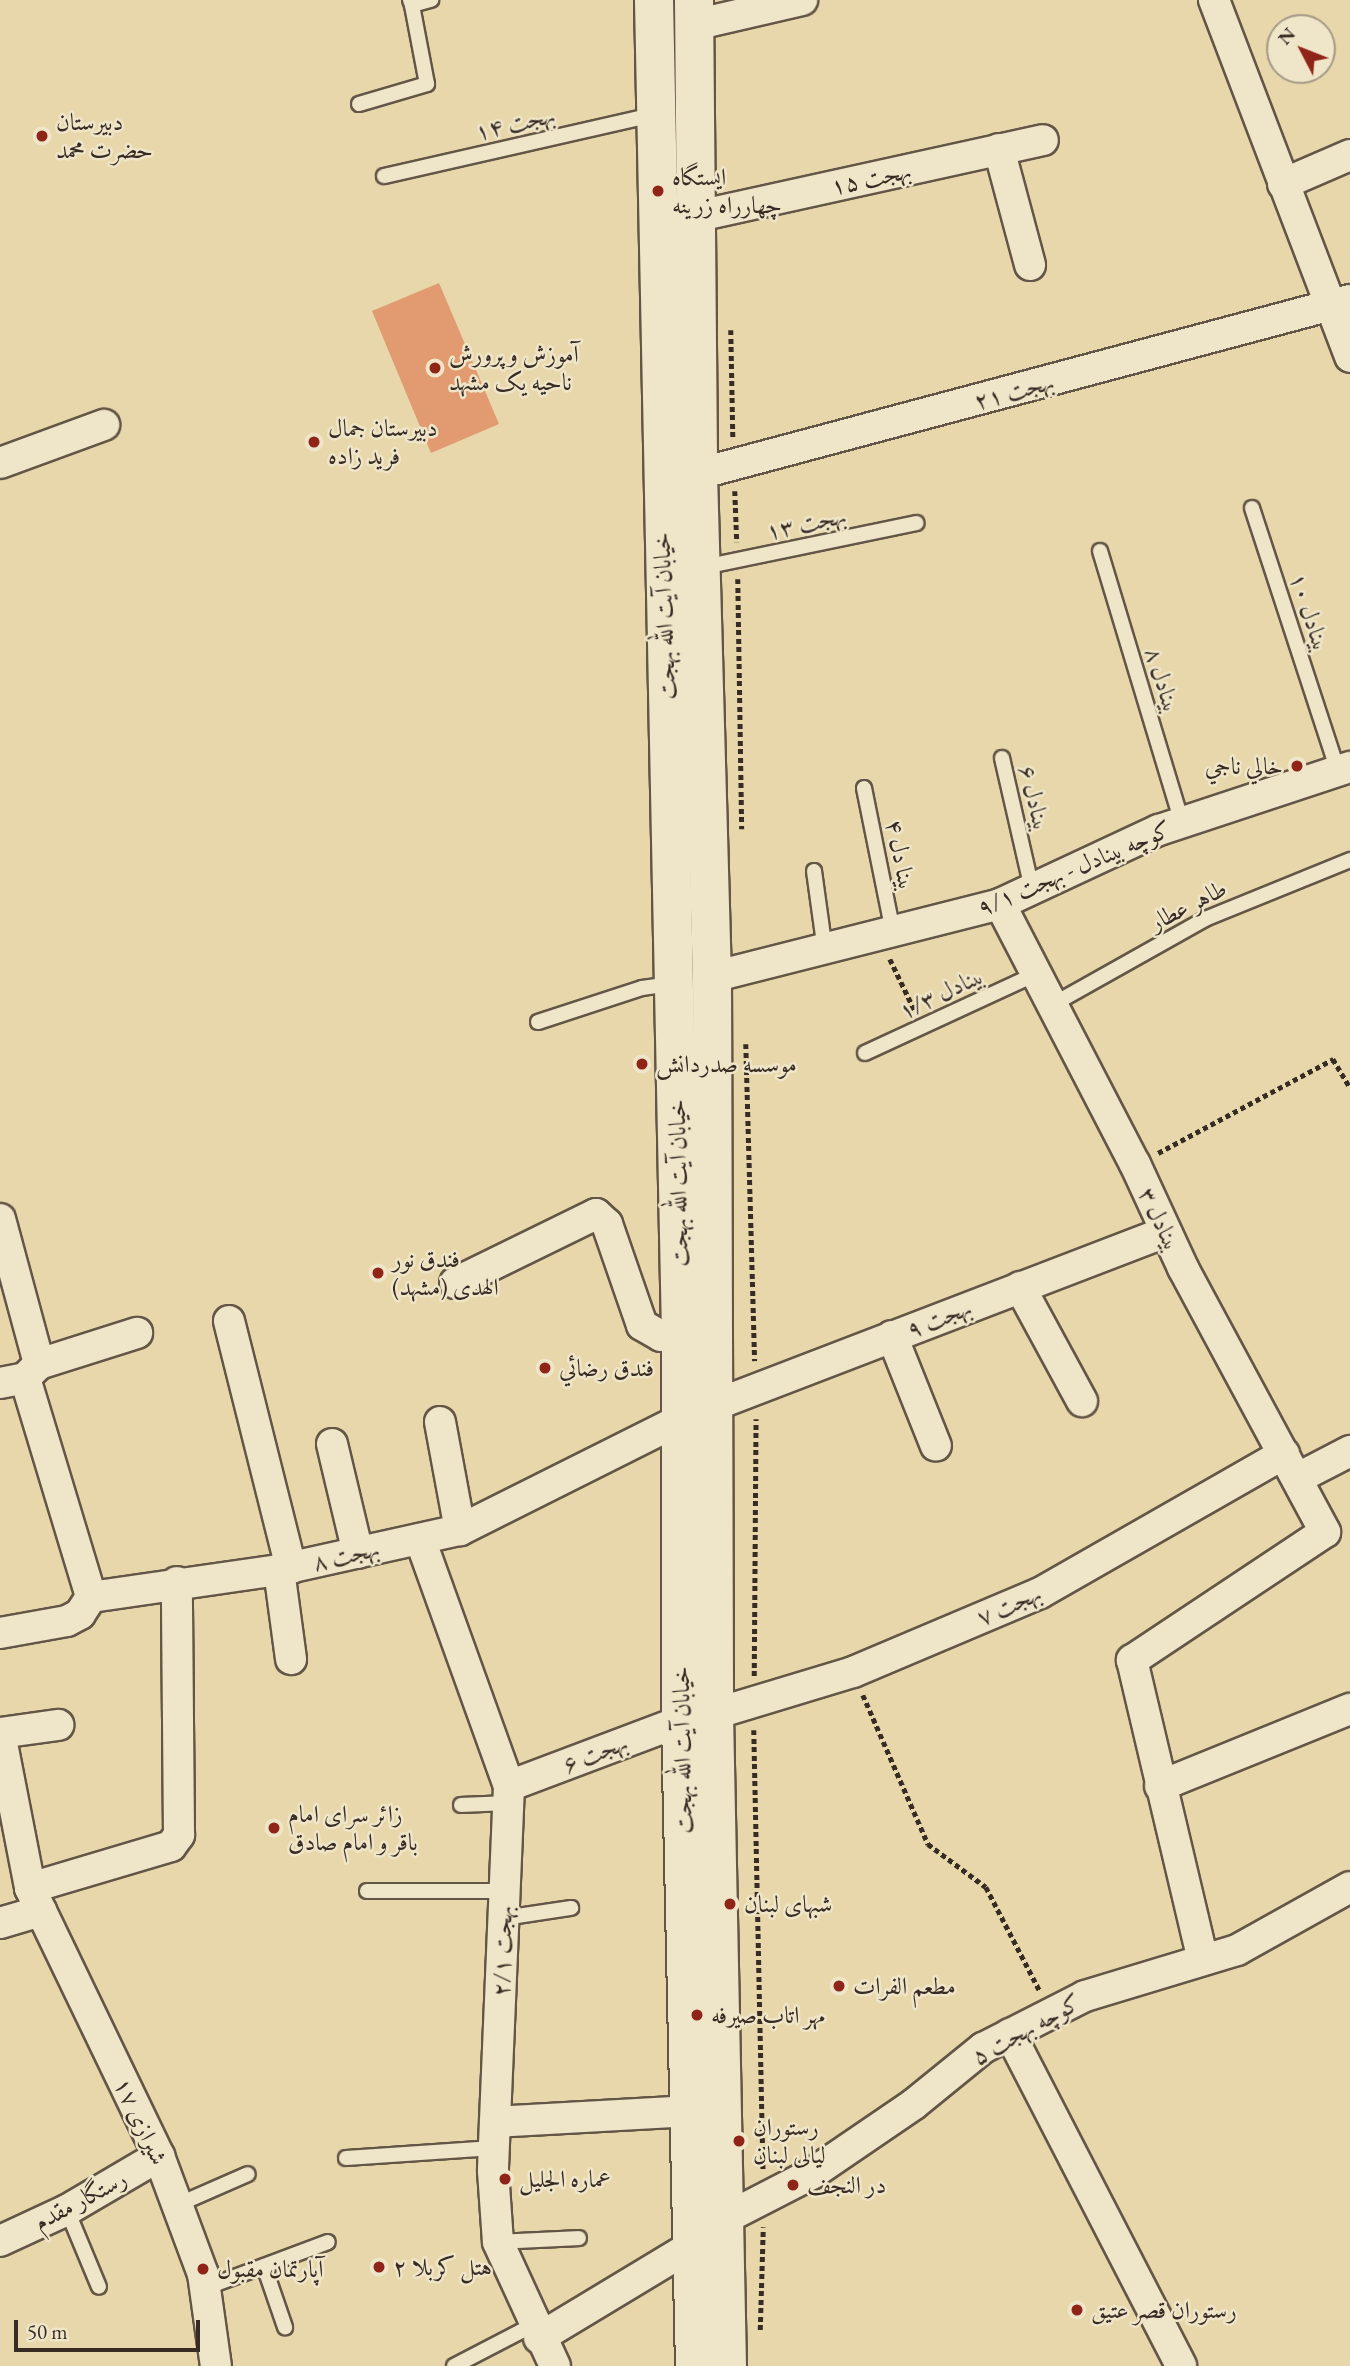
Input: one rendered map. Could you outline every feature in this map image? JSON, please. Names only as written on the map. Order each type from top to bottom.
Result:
[{"type":"main road","name":"خیابان آیت الله بهجت","points":[[654,0],[660,471],[674,984],[681,1333],[680,1420],[726,2217],[727,2366]]},
{"type":"main road","name":"خیابان آیت الله بهجت","points":[[694,13],[698,216],[721,564],[712,977],[715,1405],[698,1717],[690,2111],[695,2366]]},
{"type":"street","points":[[694,13],[802,0]]},
{"type":"street","points":[[1214,0],[1283,184],[1340,304],[1350,356]]},
{"type":"street","name":"بهجت ۱۵","points":[[698,216],[1044,140]]},
{"type":"street","points":[[999,149],[1030,265]]},
{"type":"street","points":[[1283,184],[1350,155]]},
{"type":"street","name":"بهجت ۲۱","points":[[716,469],[1340,304]]},
{"type":"street","points":[[0,463],[104,425]]},
{"type":"street","name":"کوچه بینادل - بهجت ۹/۱","points":[[712,977],[1000,904],[1182,822],[1344,769]]},
{"type":"street","name":"بینادل ۳","points":[[1000,904],[1135,1164],[1164,1232],[1325,1532],[1132,1660],[1160,1786]]},
{"type":"street","points":[[455,1283],[596,1214],[607,1224],[642,1325],[661,1336],[681,1333]]},
{"type":"street","points":[[0,1219],[21,1375],[91,1597],[80,1614],[67,1621],[0,1633]]},
{"type":"street","name":"بهجت ۹","points":[[715,1405],[1164,1232]]},
{"type":"street","points":[[1020,1287],[1082,1401]]},
{"type":"street","points":[[229,1321],[285,1569],[291,1659]]},
{"type":"street","points":[[21,1375],[137,1333]]},
{"type":"street","points":[[892,1336],[936,1446]]},
{"type":"street","name":"بهجت ۸","points":[[91,1597],[177,1582],[285,1569],[460,1530],[680,1420]]},
{"type":"street","points":[[440,1422],[460,1530]]},
{"type":"street","points":[[332,1444],[358,1553]]},
{"type":"street","name":"بهجت ۷","points":[[698,1717],[853,1672],[1040,1593],[1291,1466],[1350,1451]]},
{"type":"street","name":"بهجت ۲/۱","points":[[420,1539],[508,1794],[494,2135],[498,2242],[536,2332],[555,2366]]},
{"type":"street","points":[[0,1923],[35,1899],[171,1846],[179,1835],[177,1582]]},
{"type":"street","points":[[1203,1960],[1160,1786],[1350,1709]]},
{"type":"street","name":"بهجت ۶","points":[[508,1794],[698,1717]]},
{"type":"street","points":[[0,1733],[58,1725]]},
{"type":"street","name":"شیرازی ۱۷","points":[[0,1733],[11,1856],[35,1899],[159,2156],[205,2288],[216,2366]]},
{"type":"street","name":"کوچه بهجت ۵","points":[[726,2217],[813,2172],[915,2104],[983,2048],[1085,1996],[1237,1950],[1350,1887]]},
{"type":"street","points":[[1010,2034],[1181,2366]]},
{"type":"street","points":[[494,2135],[690,2111]]},
{"type":"street","name":"رستگار مقدم","points":[[0,2241],[67,2210],[159,2156]]},
{"type":"street","points":[[536,2332],[693,2245]]},
{"type":"lane","points":[[359,104],[427,84],[411,2],[431,0]]},
{"type":"lane","name":"بهجت ۱۴","points":[[384,176],[657,113]]},
{"type":"lane","name":"بینادل ۱۰","points":[[1252,508],[1344,769]]},
{"type":"lane","name":"بهجت ۱۳","points":[[721,564],[916,523]]},
{"type":"lane","name":"بینادل ۸","points":[[1100,551],[1182,822]]},
{"type":"lane","name":"بینادل ۶","points":[[1002,758],[1032,889]]},
{"type":"lane","name":"بینا دل ۴","points":[[864,788],[886,934]]},
{"type":"lane","name":"طاهر عطار","points":[[1052,1005],[1205,919],[1350,860]]},
{"type":"lane","points":[[814,871],[825,950]]},
{"type":"lane","name":"بینادل ۱/۳","points":[[865,1053],[1036,974]]},
{"type":"lane","points":[[538,1022],[642,988],[674,984]]},
{"type":"lane","points":[[461,1805],[508,1794]]},
{"type":"lane","points":[[367,1891],[504,1905],[571,1908]]},
{"type":"lane","points":[[346,2158],[494,2135]]},
{"type":"lane","points":[[177,2205],[248,2174]]},
{"type":"lane","points":[[67,2210],[99,2287]]},
{"type":"lane","points":[[498,2242],[579,2238]]},
{"type":"lane","points":[[205,2288],[328,2242]]},
{"type":"lane","points":[[264,2266],[285,2327]]},
{"type":"lane","points":[[454,2366],[536,2332]]},
{"type":"path","points":[[730,317],[716,469],[742,833]]},
{"type":"path","points":[[886,934],[923,1026]]},
{"type":"path","points":[[746,1040],[756,1389],[753,1702],[764,2199],[760,2338]]},
{"type":"path","points":[[1135,1164],[1333,1059],[1350,1087]]},
{"type":"path","points":[[853,1672],[928,1844],[986,1887],[1051,2013]]},
{"type":"building","name":"آموزش و پرورش ناحیه یک مشهد","points":[[439,283],[499,424],[431,453],[372,311]]},
{"type":"place","name":"دبیرستان حضرت محمد","points":[[42,136]]},
{"type":"place","name":"ایستگاه چهارراه زرینه","points":[[658,191]]},
{"type":"place","name":"آموزش و پرورش ناحیه یک مشهد","points":[[435,368]]},
{"type":"place","name":"دبیرستان جمال فرید زاده","points":[[314,442]]},
{"type":"place","name":"خالي ناجي","points":[[1297,766]]},
{"type":"place","name":"موسسه صدردانش","points":[[642,1064]]},
{"type":"place","name":"فندق نور الهدى (مشهد)","points":[[378,1273]]},
{"type":"place","name":"فندق رضائي","points":[[545,1368]]},
{"type":"place","name":"زائر سرای امام باقر و امام صادق","points":[[274,1828]]},
{"type":"place","name":"شبهای لبنان","points":[[730,1904]]},
{"type":"place","name":"مطعم الفرات","points":[[839,1986]]},
{"type":"place","name":"مهر اتاب صيرفه","points":[[697,2015]]},
{"type":"place","name":"رستوران لیالی لبنان","points":[[739,2141]]},
{"type":"place","name":"عماره الجلیل","points":[[505,2179]]},
{"type":"place","name":"در النجف","points":[[793,2185]]},
{"type":"place","name":"هتل کربلا ۲","points":[[379,2267]]},
{"type":"place","name":"آپارتمان مقبول","points":[[203,2269]]},
{"type":"place","name":"رستوران قصر عتیق","points":[[1077,2310]]}]
